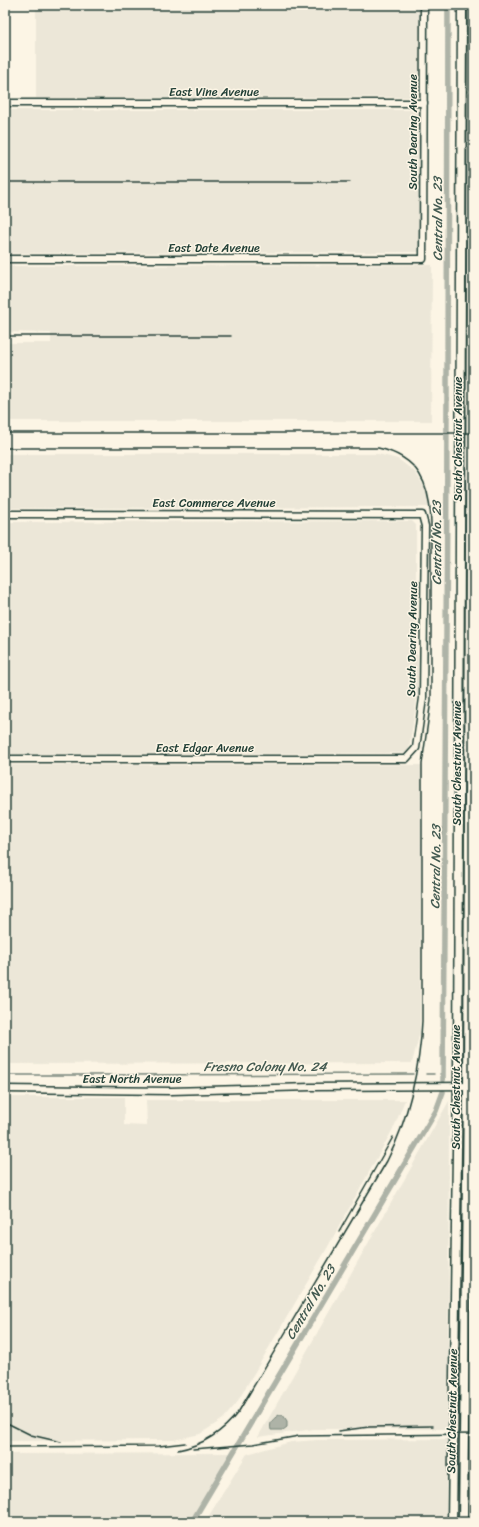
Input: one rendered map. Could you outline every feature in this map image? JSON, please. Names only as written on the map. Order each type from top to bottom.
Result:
[{"type":"main road","name":"South Chestnut Avenue","points":[[452,1522],[458,1086],[462,5]]},
{"type":"main road","name":"South Chestnut Avenue","points":[[463,1522],[471,1086],[469,759],[472,422],[472,5]]},
{"type":"main road","points":[[459,759],[469,759]]},
{"type":"street","name":"South Dearing Avenue","points":[[424,5],[424,259]]},
{"type":"street","name":"East Vine Avenue","points":[[5,103],[424,103]]},
{"type":"street","name":"East Date Avenue","points":[[5,259],[424,259]]},
{"type":"street","points":[[460,422],[472,422]]},
{"type":"street","name":"East Commerce Avenue","points":[[5,514],[422,515]]},
{"type":"street","name":"South Dearing Avenue","points":[[406,759],[416,748],[423,698],[425,526],[422,515]]},
{"type":"street","name":"East Edgar Avenue","points":[[5,759],[406,759]]},
{"type":"street","name":"East North Avenue","points":[[5,1088],[148,1091],[288,1087],[471,1086]]},
{"type":"shaded area","points":[[36,5],[420,5],[420,95],[417,97],[36,98]]},
{"type":"shaded area","points":[[5,110],[420,110],[420,252],[5,253]]},
{"type":"shaded area","points":[[432,265],[431,421],[5,421],[5,343],[51,343],[51,333],[5,332],[5,266]]},
{"type":"shaded area","points":[[5,454],[378,454],[398,459],[415,472],[427,491],[431,507],[5,508]]},
{"type":"shaded area","points":[[412,521],[416,525],[416,653],[418,656],[418,692],[409,749],[406,753],[5,754],[5,522]]},
{"type":"shaded area","points":[[5,765],[422,765],[420,1032],[412,1063],[5,1064]]},
{"type":"shaded area","points":[[5,1097],[124,1097],[124,1125],[147,1126],[146,1100],[405,1100],[394,1127],[326,1250],[236,1404],[223,1419],[200,1434],[174,1440],[5,1441]]},
{"type":"shaded area","points":[[449,1101],[448,1429],[314,1429],[258,1437]]},
{"type":"shaded area","points":[[474,1168],[474,1522],[470,1522],[473,1466]]},
{"type":"shaded area","points":[[279,1415],[283,1415],[287,1421],[287,1427],[283,1430],[271,1430],[272,1421]]},
{"type":"shaded area","points":[[448,1439],[446,1522],[205,1522],[247,1454],[291,1442],[317,1440]]},
{"type":"shaded area","points":[[231,1453],[190,1522],[5,1522],[5,1454]]},
{"type":"waterway","name":"Central No. 23","points":[[443,1080],[448,5]]},
{"type":"waterway","name":"Fresno Colony No. 24","points":[[116,1075],[413,1074]]},
{"type":"waterway","name":"Fresno Colony No. 24","points":[[426,1074],[434,1074]]},
{"type":"waterway","name":"Fresno Colony No. 24","points":[[5,1075],[111,1075]]},
{"type":"waterway","name":"Central No. 23","points":[[192,1522],[436,1111],[443,1092]]},
{"type":"railway","points":[[5,182],[350,182]]},
{"type":"railway","points":[[5,336],[231,336]]},
{"type":"railway","points":[[5,433],[474,433]]},
{"type":"railway","points":[[5,448],[378,448],[392,452],[413,465],[420,474],[428,496],[431,523],[431,700],[422,764],[422,1021],[419,1057],[412,1093],[401,1128],[387,1161],[239,1411],[220,1431],[205,1441],[178,1450]]},
{"type":"railway","points":[[339,1232],[393,1137]]},
{"type":"railway","points":[[5,1422],[31,1435],[61,1442]]},
{"type":"railway","points":[[338,1431],[369,1427],[433,1426]]},
{"type":"railway","points":[[193,1449],[253,1444],[299,1436],[474,1434]]},
{"type":"railway","points":[[5,1447],[159,1446],[185,1443]]}]
